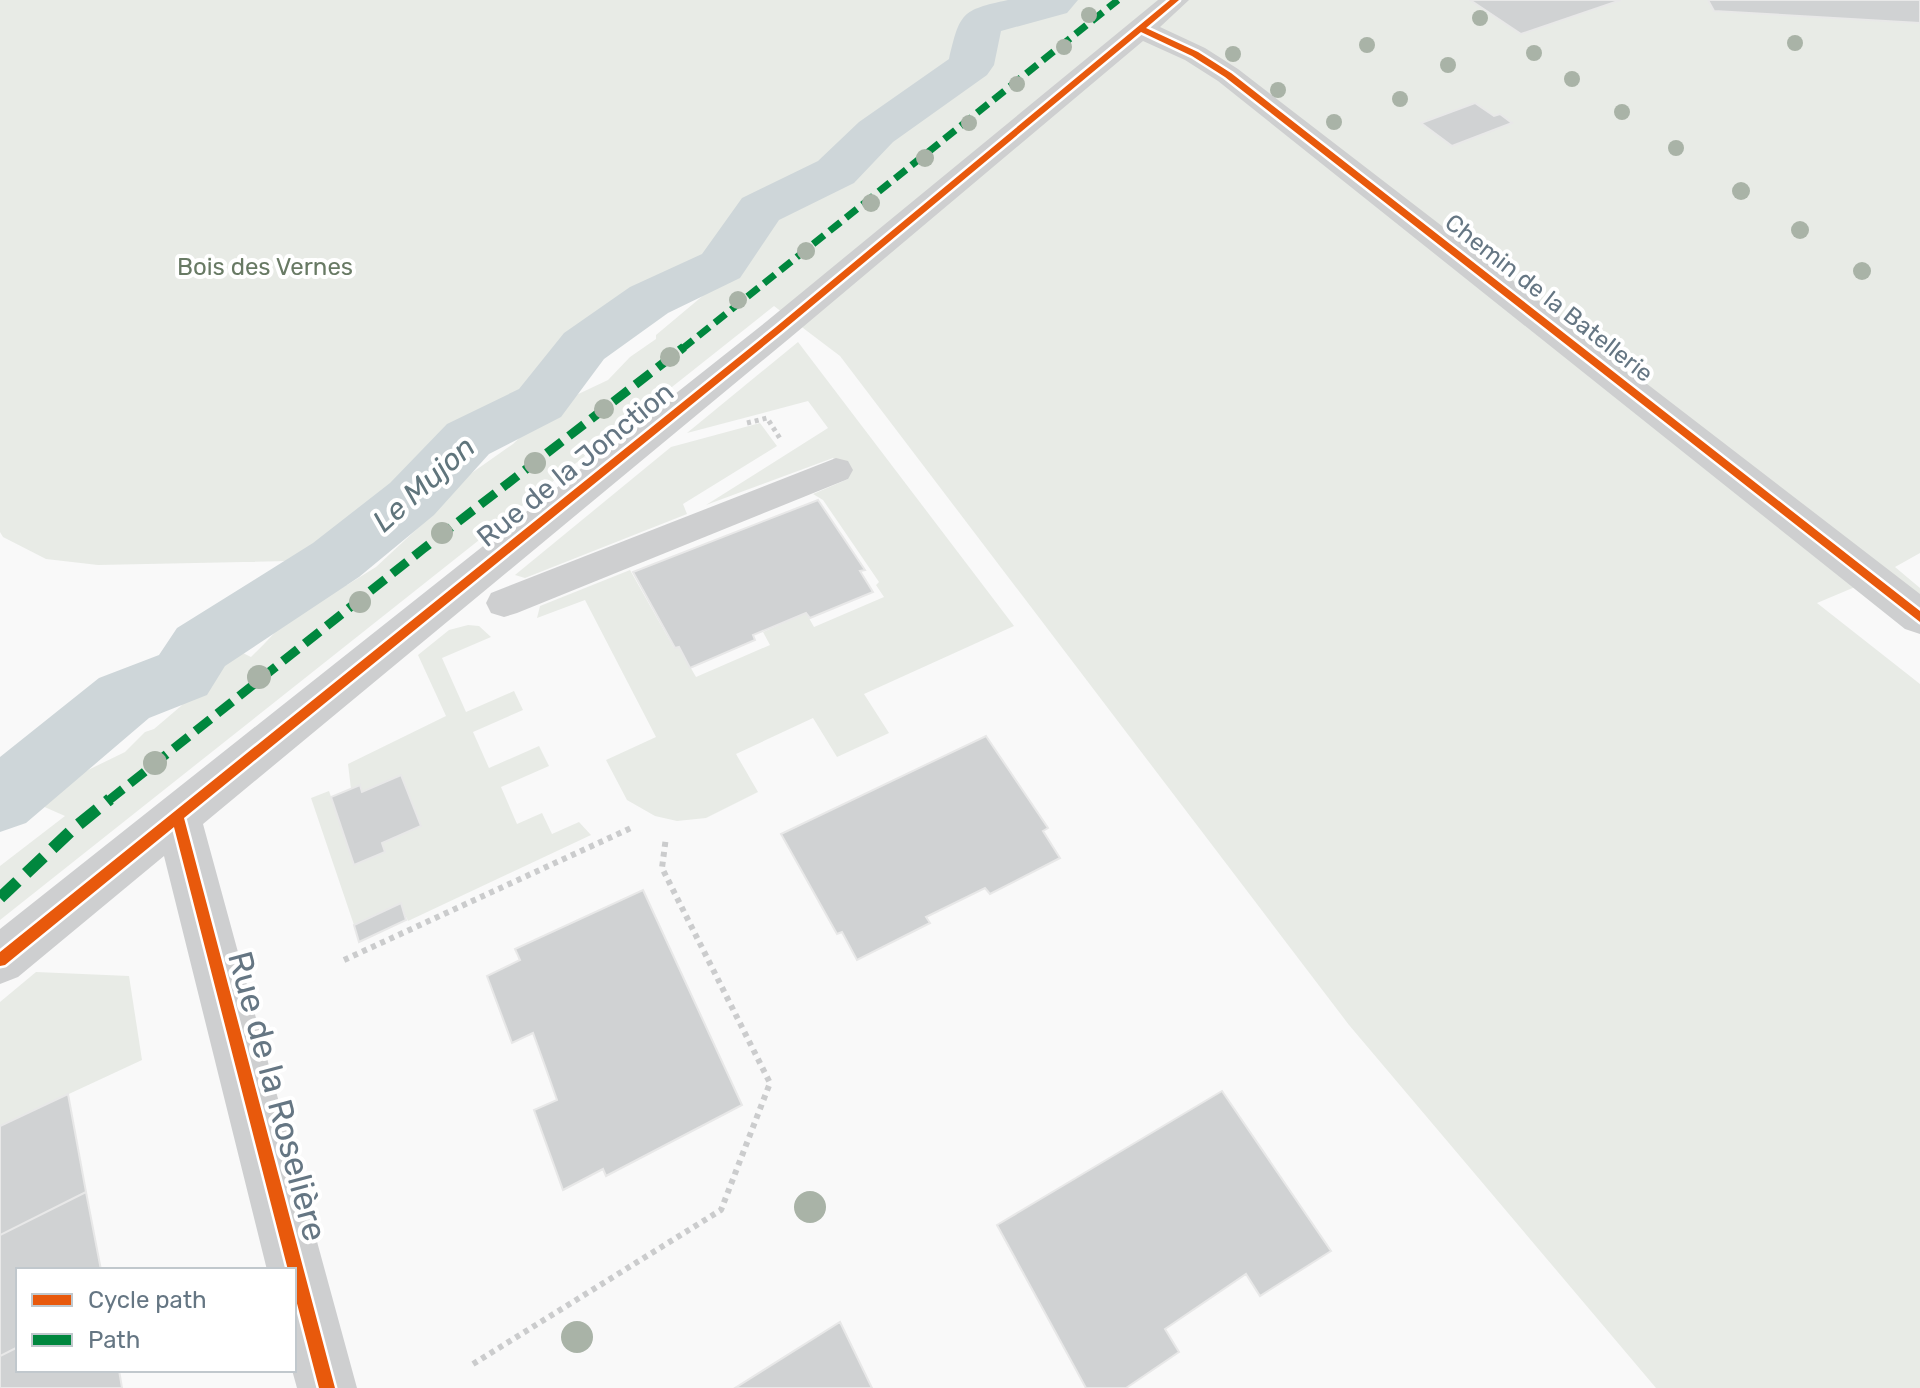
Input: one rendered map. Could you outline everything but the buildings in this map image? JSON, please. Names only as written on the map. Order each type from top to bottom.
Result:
[{"type":"street","name":"Rue de la Jonction","points":[[0,960],[654,430],[1175,0]]},
{"type":"street","name":"Chemin de la Batellerie","points":[[1141,29],[1195,54],[1228,75],[1920,617]]},
{"type":"street","name":"Rue de la Roselière","points":[[178,818],[296,1268]]},
{"type":"street","name":"Rue de la Roselière","points":[[296,1269],[327,1388]]},
{"type":"lane","points":[[504,603],[836,470]]},
{"type":"path","points":[[654,430],[678,439],[767,418],[785,449]]},
{"type":"path","points":[[344,960],[631,828]]},
{"type":"path","points":[[473,1364],[721,1210],[770,1083],[662,868],[666,837]]},
{"type":"green space","name":"Bois des Vernes","points":[[0,0],[1920,0],[1920,553],[1895,567],[1920,588],[1920,603],[1874,579],[1817,603],[1920,684],[1920,1388],[1656,1388],[1349,1025],[840,356],[774,306],[0,920],[0,866],[65,816],[40,805],[86,771],[125,752],[145,732],[154,729],[181,706],[196,685],[241,652],[251,657],[326,581],[347,585],[376,567],[419,527],[426,513],[466,477],[513,444],[553,406],[608,380],[630,357],[656,339],[656,335],[730,273],[720,266],[649,300],[584,346],[540,403],[468,439],[412,499],[336,560],[98,565],[46,559],[3,537],[0,532]]},
{"type":"green space","points":[[798,342],[1014,626],[864,694],[889,733],[837,757],[813,718],[736,754],[758,792],[706,818],[677,821],[655,816],[627,800],[606,760],[656,737],[585,600],[537,618],[540,606],[630,570],[674,648],[679,647],[696,677],[770,645],[763,632],[806,613],[814,627],[884,597],[876,585],[879,582],[823,500],[813,494],[848,479],[833,458],[706,505],[828,428],[808,401],[687,433]]},
{"type":"green space","points":[[760,423],[777,446],[683,504],[687,514],[525,578],[515,575],[671,447]]},
{"type":"green space","points":[[468,625],[479,626],[491,637],[442,658],[466,712],[514,691],[523,710],[473,732],[489,768],[539,746],[549,766],[501,787],[517,824],[542,813],[552,834],[579,822],[591,835],[408,921],[400,904],[354,925],[311,798],[329,791],[355,864],[382,843],[420,826],[401,776],[362,792],[351,789],[348,764],[446,716],[418,655],[449,630]]},
{"type":"green space","points":[[36,972],[129,976],[142,1060],[0,1126],[0,1002]]},
{"type":"waterway","name":"Le Mujon","points":[[0,800],[124,698],[183,675],[201,647],[336,560],[412,499],[468,439],[540,403],[584,346],[649,300],[721,266],[760,209],[836,172],[876,132],[971,65],[980,24],[996,16],[1051,4],[1056,0]]},
{"type":"marked path","points":[[0,898],[73,829],[423,549],[766,284],[1118,0]]},
{"type":"cycle path","points":[[0,960],[779,329],[1175,0]]},
{"type":"cycle path","points":[[1141,29],[1195,54],[1228,75],[1920,617]]},
{"type":"cycle path","points":[[178,818],[296,1268]]},
{"type":"cycle path","points":[[296,1269],[327,1388]]}]
